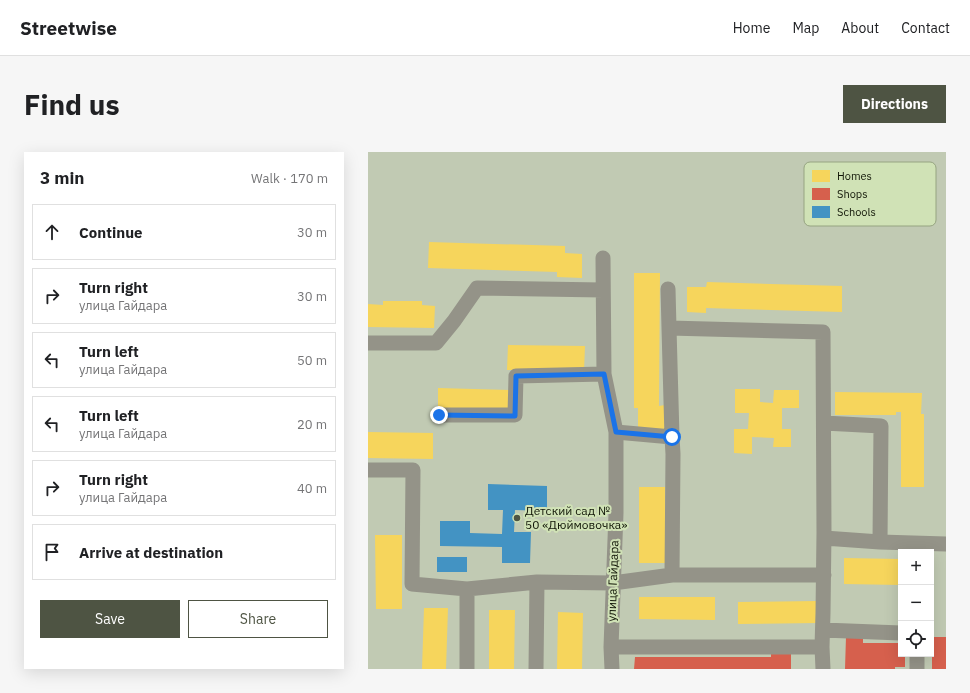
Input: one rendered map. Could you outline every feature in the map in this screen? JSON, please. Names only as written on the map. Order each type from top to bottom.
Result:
[{"type":"street","name":"улица Гайдара","points":[[603,258],[604,374],[616,432],[616,513],[611,646],[612,669]]},
{"type":"street","points":[[368,343],[436,343],[454,321],[477,288],[603,290]]},
{"type":"street","points":[[668,289],[673,454],[672,574]]},
{"type":"street","points":[[669,328],[823,332],[823,669]]},
{"type":"street","points":[[439,415],[515,416],[516,376],[604,374]]},
{"type":"street","points":[[824,423],[881,426],[880,542]]},
{"type":"street","points":[[616,432],[672,437]]},
{"type":"street","points":[[368,470],[413,470],[412,584],[466,589],[537,582],[614,583],[672,574],[824,574]]},
{"type":"street","points":[[824,538],[880,542],[946,544]]},
{"type":"street","points":[[536,669],[537,582]]},
{"type":"street","points":[[466,589],[467,669]]},
{"type":"street","points":[[822,630],[898,633]]},
{"type":"street","points":[[611,646],[822,647]]},
{"type":"street","points":[[917,657],[917,669]]},
{"type":"building: Homes","points":[[429,242],[565,246],[565,253],[582,254],[582,278],[557,277],[557,272],[428,268]]},
{"type":"building: Homes","points":[[634,273],[660,273],[659,406],[665,405],[665,430],[638,430],[638,408],[634,408]]},
{"type":"building: Homes","points":[[707,282],[842,286],[842,312],[706,308],[706,313],[687,312],[687,287],[706,287]]},
{"type":"building: Homes","points":[[383,301],[422,301],[422,305],[435,306],[434,328],[368,327],[368,304],[383,305]]},
{"type":"building: Homes","points":[[508,345],[585,346],[584,371],[507,370]]},
{"type":"building: Homes","points":[[438,388],[514,390],[513,415],[438,413]]},
{"type":"building: Homes","points":[[735,389],[760,389],[760,402],[773,403],[774,390],[799,390],[799,408],[782,408],[782,429],[791,429],[791,447],[773,447],[774,438],[752,437],[752,454],[734,453],[734,429],[748,429],[749,413],[735,413]]},
{"type":"building: Homes","points":[[835,392],[922,393],[921,414],[924,414],[924,487],[901,487],[901,412],[896,412],[896,415],[835,415]]},
{"type":"building: Homes","points":[[368,432],[433,433],[433,459],[368,458]]},
{"type":"building: Homes","points":[[639,487],[665,487],[665,563],[639,563]]},
{"type":"building: Homes","points":[[375,535],[402,535],[402,609],[376,609]]},
{"type":"building: Homes","points":[[844,558],[898,559],[898,585],[844,584]]},
{"type":"building: Homes","points":[[639,597],[715,597],[715,620],[639,619]]},
{"type":"building: Homes","points":[[817,601],[817,623],[738,624],[738,602]]},
{"type":"building: Homes","points":[[424,608],[448,608],[446,669],[422,669]]},
{"type":"building: Homes","points":[[489,610],[515,610],[514,669],[489,669]]},
{"type":"building: Homes","points":[[558,612],[583,613],[582,669],[557,669]]},
{"type":"building: Shops","points":[[846,637],[863,637],[863,643],[898,643],[898,657],[905,657],[905,667],[895,667],[895,669],[845,669]]},
{"type":"building: Shops","points":[[934,637],[946,637],[946,669],[932,669],[932,657],[934,657]]},
{"type":"building: Shops","points":[[771,653],[791,653],[791,669],[634,669],[635,657],[771,657]]},
{"type":"building: Schools","points":[[488,484],[547,486],[547,511],[515,510],[514,532],[531,532],[530,563],[502,563],[502,547],[440,546],[440,521],[470,521],[470,533],[502,534],[503,510],[488,510]]},
{"type":"building: Schools","points":[[437,557],[467,557],[467,572],[437,572]]},
{"type":"place","name":"Детский сад № 50 «Дюймовочка»","points":[[517,518]]},
{"type":"route","points":[[439,415],[515,416],[516,376],[604,374],[616,432],[672,437]]}]
